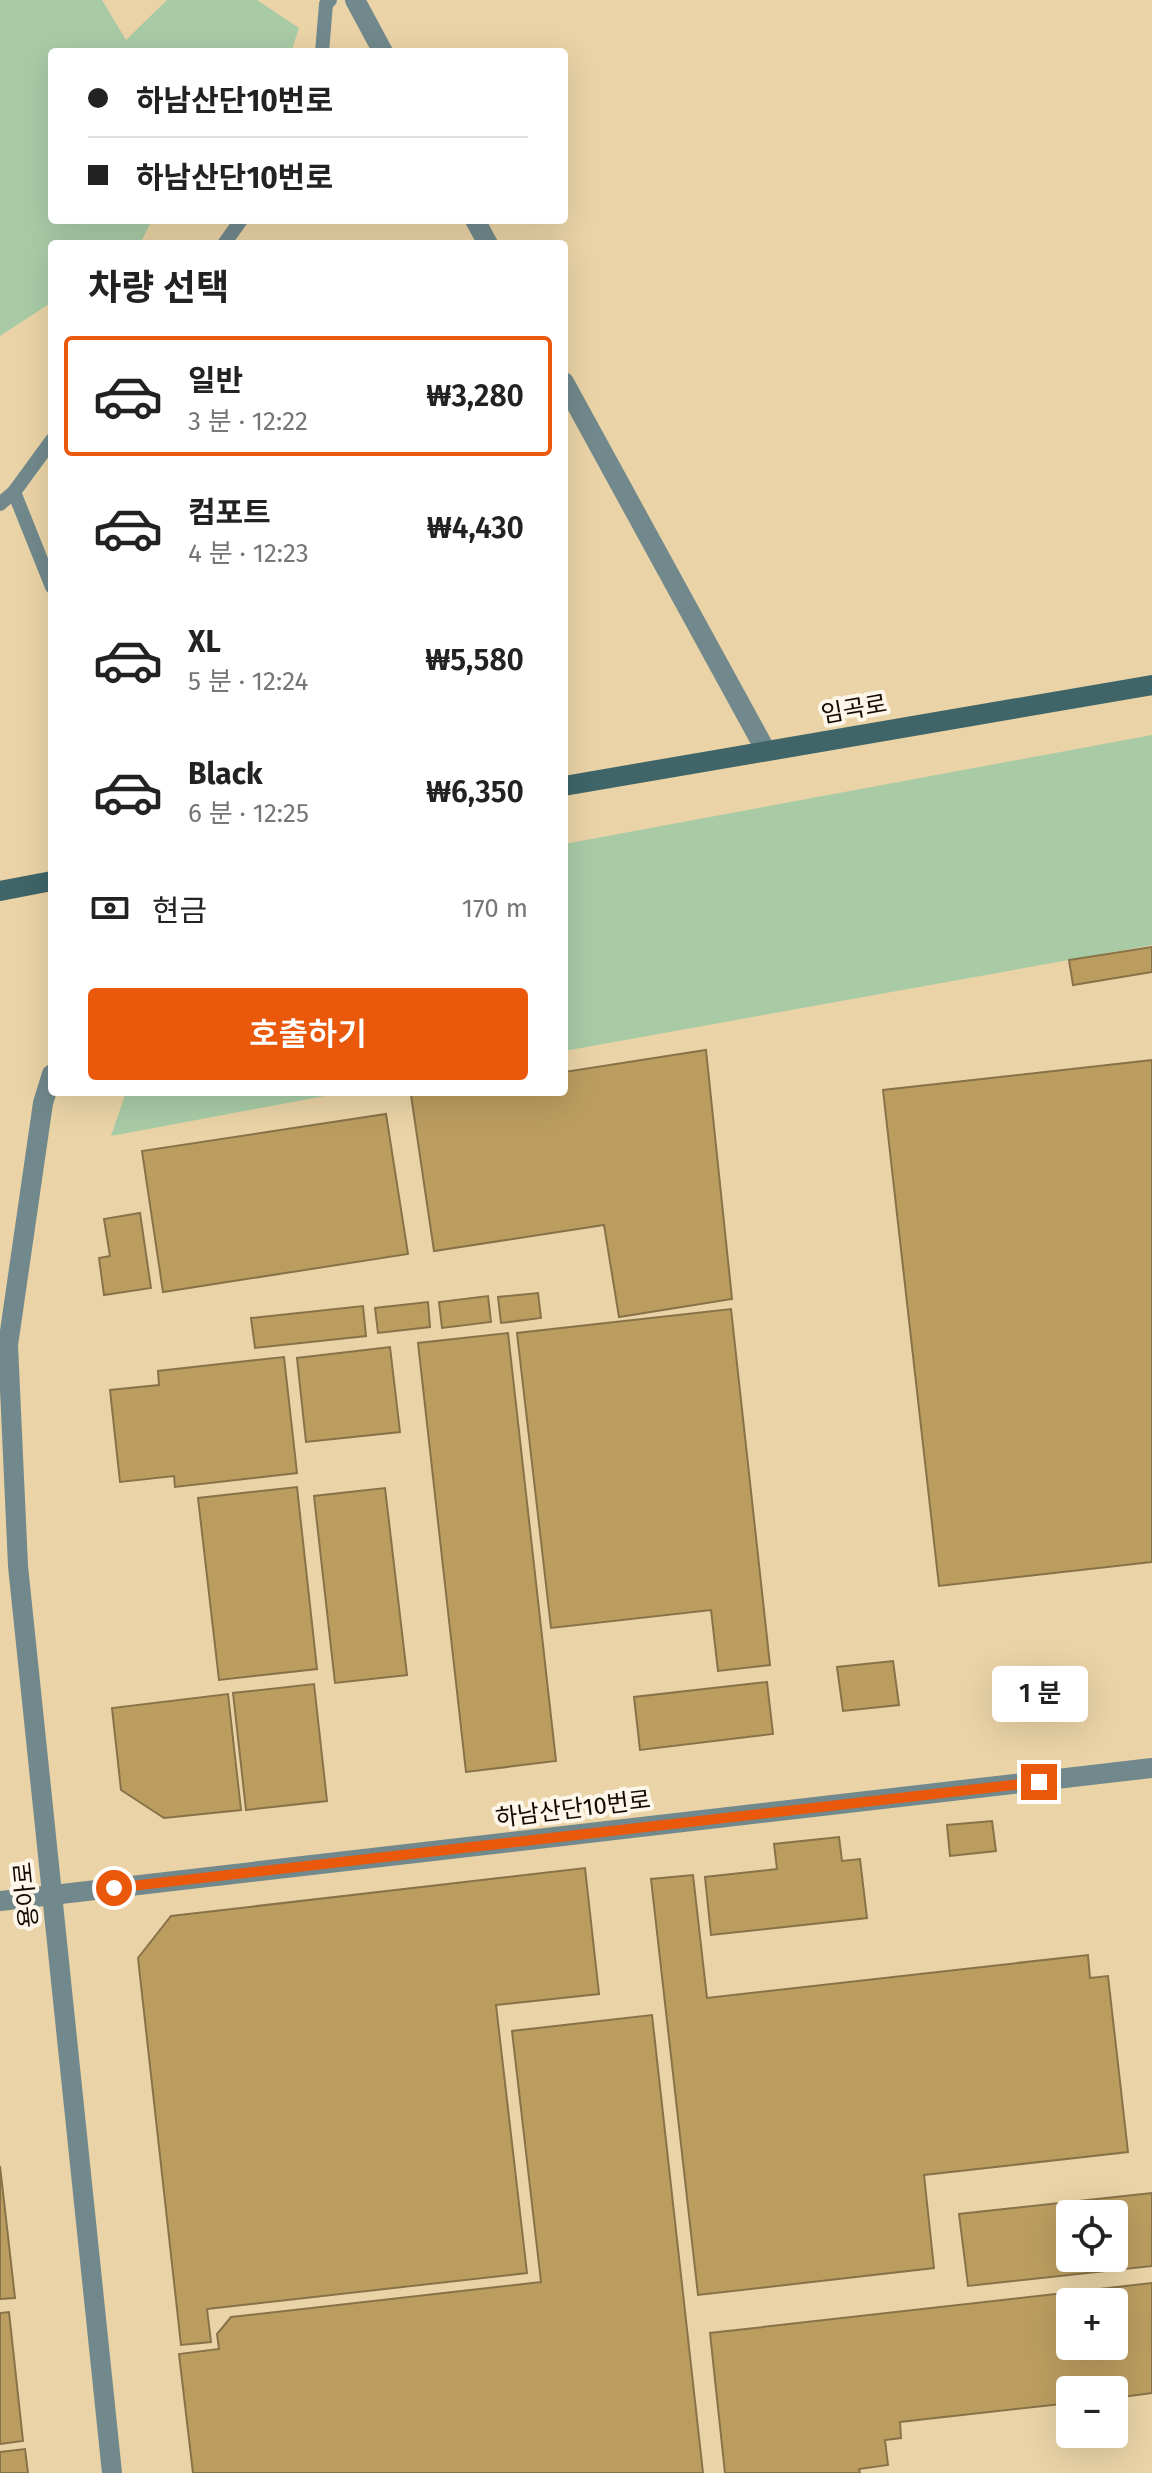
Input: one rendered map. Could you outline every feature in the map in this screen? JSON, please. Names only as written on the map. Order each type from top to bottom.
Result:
[{"type":"main road","name":"임곡로","points":[[568,785],[1152,685]]},
{"type":"main road","points":[[0,891],[48,882]]},
{"type":"street","points":[[355,0],[381,48]]},
{"type":"street","points":[[568,389],[766,751]]},
{"type":"street","name":"용아로","points":[[48,1087],[43,1103],[8,1345],[18,1566],[112,2473]]},
{"type":"street","name":"하남산단10번로","points":[[0,1901],[1152,1768]]},
{"type":"lane","points":[[322,48],[326,4],[330,0]]},
{"type":"lane","points":[[0,504],[14,492],[48,445]]},
{"type":"lane","points":[[14,492],[48,577]]},
{"type":"green space","points":[[0,0],[102,0],[126,40],[167,0],[257,0],[299,28],[292,48],[48,48],[48,224],[150,224],[142,240],[48,240],[48,305],[0,336]]},
{"type":"green space","points":[[1152,735],[1152,945],[568,1050],[568,843]]},
{"type":"green space","points":[[125,1096],[325,1096],[111,1136]]},
{"type":"building","points":[[1152,947],[1152,972],[1073,985],[1069,960]]},
{"type":"building","points":[[706,1050],[732,1299],[619,1317],[604,1225],[434,1251],[411,1096],[568,1096],[568,1071]]},
{"type":"building","points":[[1152,1060],[1152,1562],[939,1586],[883,1090]]},
{"type":"building","points":[[386,1114],[408,1254],[163,1292],[142,1151]]},
{"type":"building","points":[[140,1213],[151,1288],[104,1295],[99,1258],[110,1256],[104,1219]]},
{"type":"building","points":[[538,1293],[541,1318],[501,1323],[498,1297]]},
{"type":"building","points":[[488,1296],[491,1322],[442,1328],[439,1302]]},
{"type":"building","points":[[428,1302],[430,1327],[378,1333],[375,1308]]},
{"type":"building","points":[[363,1306],[366,1336],[255,1348],[251,1318]]},
{"type":"building","points":[[731,1309],[770,1665],[718,1671],[711,1610],[551,1628],[517,1333]]},
{"type":"building","points":[[508,1333],[556,1761],[466,1772],[418,1343]]},
{"type":"building","points":[[390,1347],[400,1432],[306,1442],[297,1358]]},
{"type":"building","points":[[284,1357],[297,1473],[175,1487],[174,1476],[120,1482],[110,1390],[159,1385],[158,1371]]},
{"type":"building","points":[[297,1487],[317,1669],[219,1680],[198,1498]]},
{"type":"building","points":[[385,1488],[407,1675],[335,1683],[314,1496]]},
{"type":"building","points":[[893,1661],[899,1705],[843,1711],[837,1667]]},
{"type":"building","points":[[767,1682],[773,1734],[640,1750],[634,1697]]},
{"type":"building","points":[[314,1684],[327,1801],[246,1810],[233,1693]]},
{"type":"building","points":[[228,1694],[241,1810],[164,1818],[121,1790],[112,1708]]},
{"type":"building","points":[[992,1821],[996,1851],[950,1856],[947,1825]]},
{"type":"building","points":[[839,1837],[842,1861],[860,1859],[867,1918],[711,1935],[705,1877],[777,1869],[774,1844]]},
{"type":"building","points":[[585,1868],[599,1994],[496,2005],[527,2273],[207,2309],[211,2342],[181,2345],[138,1958],[171,1916]]},
{"type":"building","points":[[693,1875],[707,1998],[1088,1955],[1090,1978],[1108,1976],[1128,2152],[924,2175],[934,2268],[698,2295],[651,1879]]},
{"type":"building","points":[[652,2015],[703,2473],[193,2473],[179,2354],[219,2349],[217,2334],[231,2317],[541,2282],[512,2031]]},
{"type":"building","points":[[0,2166],[15,2298],[0,2299]]},
{"type":"building","points":[[1152,2193],[1152,2266],[1128,2269],[1128,2200],[1088,2200]]},
{"type":"building","points":[[1056,2203],[1056,2272],[1097,2272],[968,2286],[959,2214]]},
{"type":"building","points":[[1152,2283],[1152,2393],[1128,2396],[1128,2376],[1056,2376],[1056,2405],[900,2422],[901,2438],[885,2440],[888,2465],[859,2469],[860,2473],[725,2473],[710,2333],[1056,2294],[1056,2360],[1128,2360],[1128,2288],[1108,2288]]},
{"type":"building","points":[[9,2312],[23,2441],[0,2444],[0,2313]]},
{"type":"building","points":[[25,2449],[28,2473],[0,2473],[0,2452]]},
{"type":"route","points":[[114,1888],[1039,1782]]}]
